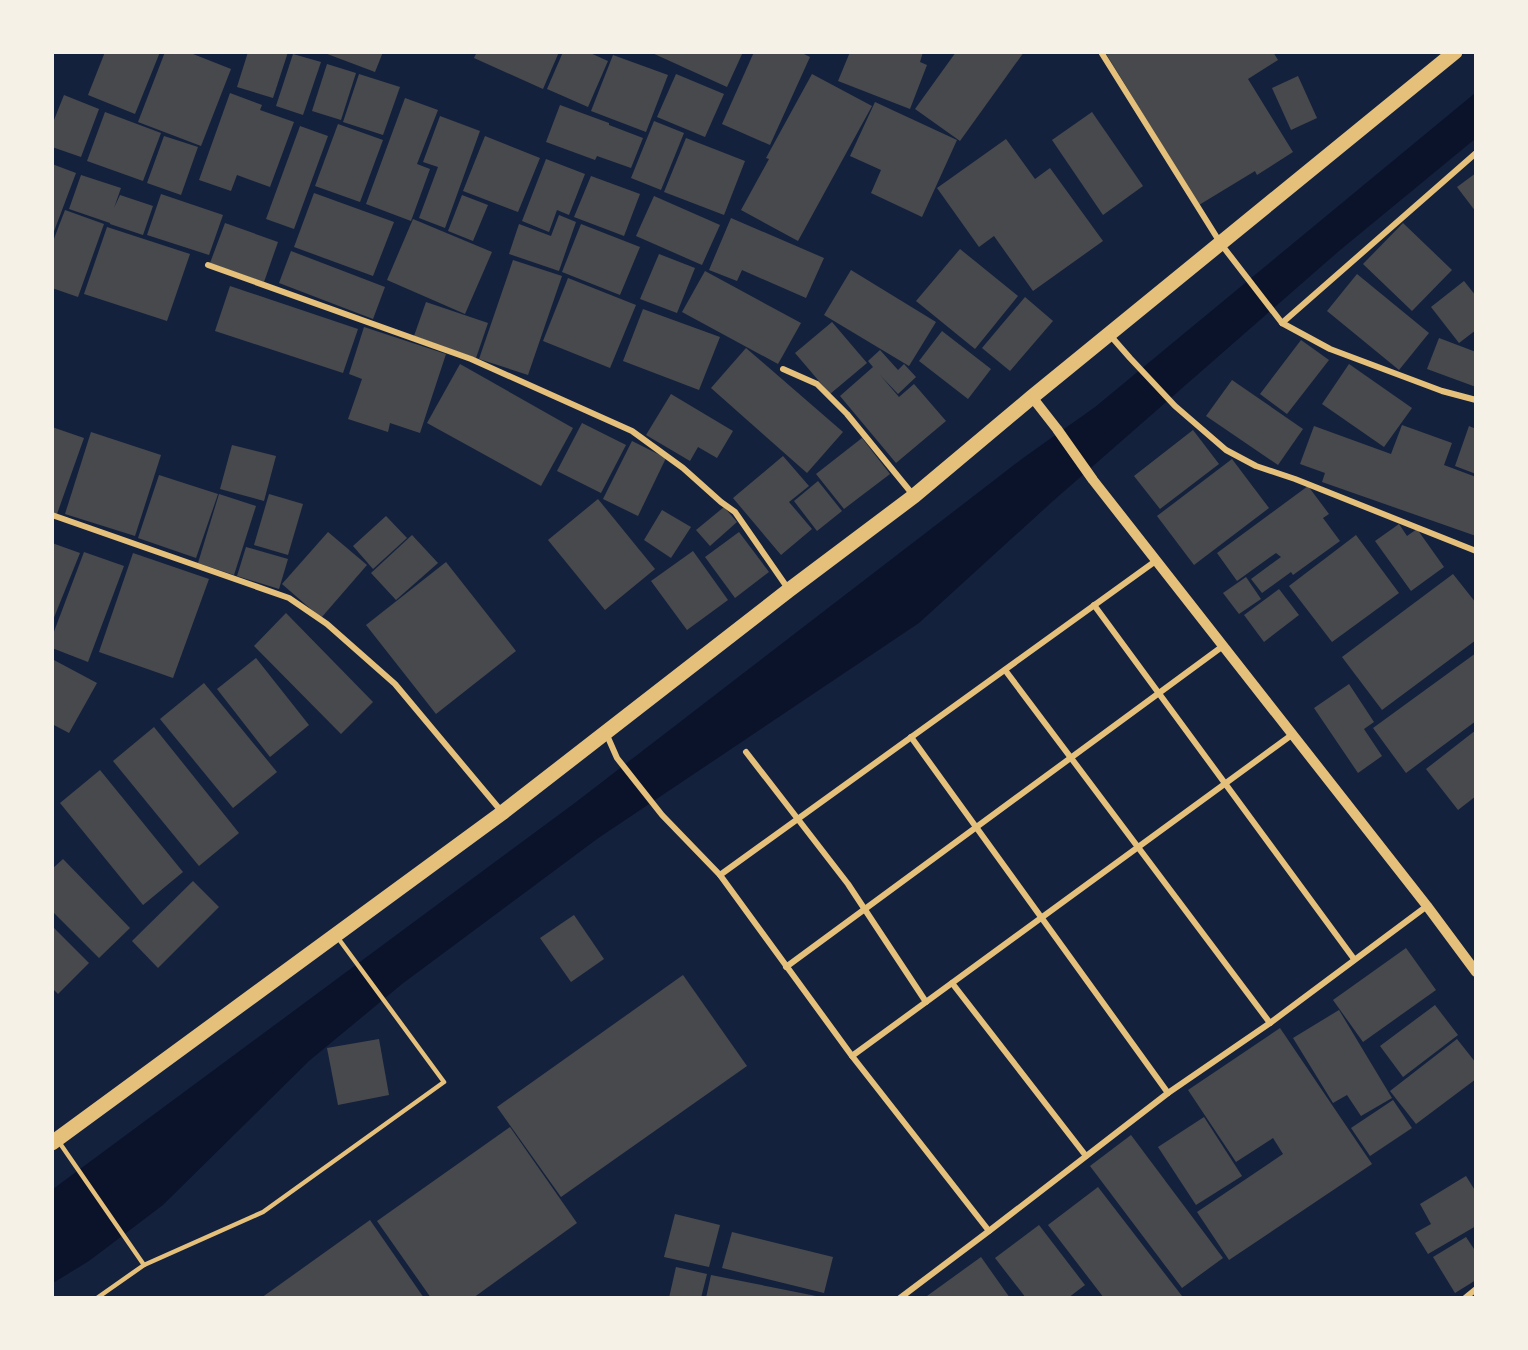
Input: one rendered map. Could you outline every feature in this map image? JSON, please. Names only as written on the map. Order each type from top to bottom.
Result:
[{"type":"main road","points":[[55,1141],[502,813],[914,496],[1455,52]]},
{"type":"street","points":[[1101,52],[1221,244],[1281,321],[1330,350],[1442,391],[1476,400]]},
{"type":"street","points":[[1281,321],[1476,153]]},
{"type":"street","points":[[208,264],[471,359],[632,432],[683,468],[735,512],[789,590]]},
{"type":"street","points":[[1109,334],[1175,406],[1226,450],[1256,466],[1295,479],[1476,551]]},
{"type":"street","points":[[783,369],[817,384],[847,414],[914,496]]},
{"type":"street","points":[[1032,397],[1093,480],[1224,645],[1476,972]]},
{"type":"street","points":[[52,514],[289,598],[327,624],[394,684],[502,813]]},
{"type":"street","points":[[720,875],[1157,560]]},
{"type":"street","points":[[1094,605],[1354,959]]},
{"type":"street","points":[[786,967],[1224,645]]},
{"type":"street","points":[[1005,670],[1270,1023]]},
{"type":"street","points":[[606,733],[617,758],[663,815],[720,875],[852,1056],[989,1231]]},
{"type":"street","points":[[852,1056],[1293,735]]},
{"type":"street","points":[[911,737],[1168,1093]]},
{"type":"street","points":[[746,752],[848,884],[926,1002]]},
{"type":"street","points":[[900,1298],[1168,1093],[1270,1023],[1427,906]]},
{"type":"street","points":[[952,983],[1086,1156]]},
{"type":"street","points":[[1464,1298],[1476,1289]]},
{"type":"lane","points":[[96,1298],[144,1265],[263,1212],[444,1082],[335,935]]},
{"type":"lane","points":[[55,1141],[83,1176],[144,1265]]},
{"type":"water","points":[[1475,93],[1475,139],[1339,251],[1053,501],[919,623],[597,839],[402,984],[309,1061],[163,1205],[89,1261],[53,1283],[53,1189],[576,802],[1023,458],[1095,407]]},
{"type":"building","points":[[105,52],[160,52],[135,114],[88,95]]},
{"type":"building","points":[[165,52],[188,52],[231,69],[201,146],[138,122]]},
{"type":"building","points":[[248,52],[288,52],[273,98],[237,87]]},
{"type":"building","points":[[322,52],[383,52],[375,72]]},
{"type":"building","points":[[477,52],[559,52],[543,89],[474,58]]},
{"type":"building","points":[[563,52],[588,52],[608,61],[588,107],[547,89]]},
{"type":"building","points":[[650,52],[743,52],[727,87]]},
{"type":"building","points":[[754,52],[800,52],[810,57],[770,145],[722,124]]},
{"type":"building","points":[[850,52],[923,52],[920,62],[927,65],[910,109],[838,81]]},
{"type":"building","points":[[956,52],[1024,52],[960,141],[915,109]]},
{"type":"building","points":[[1105,52],[1273,52],[1278,60],[1248,79],[1293,152],[1257,175],[1255,171],[1199,205]]},
{"type":"building","points":[[293,54],[321,62],[303,115],[276,106]]},
{"type":"building","points":[[613,55],[668,75],[646,132],[591,111]]},
{"type":"building","points":[[327,64],[356,73],[341,120],[312,111]]},
{"type":"building","points":[[359,74],[400,87],[383,135],[343,122]]},
{"type":"building","points":[[676,74],[724,94],[705,137],[657,117]]},
{"type":"building","points":[[812,74],[872,106],[798,241],[741,210],[769,159],[766,158]]},
{"type":"building","points":[[1298,76],[1317,118],[1291,130],[1272,88]]},
{"type":"building","points":[[230,93],[262,105],[260,110],[294,122],[270,187],[237,175],[231,191],[199,180]]},
{"type":"building","points":[[64,95],[99,109],[81,157],[52,147],[52,125]]},
{"type":"building","points":[[405,98],[438,110],[417,164],[430,169],[411,221],[366,204]]},
{"type":"building","points":[[875,102],[957,140],[922,217],[871,193],[881,170],[850,156]]},
{"type":"building","points":[[560,105],[643,138],[631,168],[597,156],[595,160],[546,142]]},
{"type":"building","points":[[105,112],[161,133],[143,181],[87,161]]},
{"type":"building","points":[[1092,112],[1143,186],[1103,215],[1052,140]]},
{"type":"building","points":[[440,116],[480,131],[445,228],[419,218],[438,167],[423,162]]},
{"type":"building","points":[[654,121],[684,133],[661,190],[631,178]]},
{"type":"building","points":[[338,124],[383,140],[360,202],[315,186]]},
{"type":"building","points":[[300,126],[328,136],[294,229],[266,219]]},
{"type":"building","points":[[164,136],[198,147],[181,195],[147,183]]},
{"type":"building","points":[[485,136],[540,158],[518,212],[463,191]]},
{"type":"building","points":[[686,138],[745,161],[724,215],[664,192]]},
{"type":"building","points":[[1006,139],[1035,179],[1050,168],[1103,241],[1033,291],[994,236],[979,247],[937,188]]},
{"type":"building","points":[[546,159],[585,174],[569,215],[557,210],[549,232],[522,221]]},
{"type":"building","points":[[52,164],[76,173],[53,234],[52,234]]},
{"type":"building","points":[[1476,173],[1476,212],[1457,187]]},
{"type":"building","points":[[81,175],[121,188],[114,208],[120,195],[153,206],[143,235],[69,209]]},
{"type":"building","points":[[591,176],[640,194],[624,236],[574,217]]},
{"type":"building","points":[[314,193],[394,222],[373,276],[294,247]]},
{"type":"building","points":[[161,194],[223,215],[209,255],[147,235]]},
{"type":"building","points":[[462,195],[488,205],[473,241],[448,231]]},
{"type":"building","points":[[654,196],[720,225],[702,265],[636,236]]},
{"type":"building","points":[[65,210],[104,224],[78,297],[52,288],[52,244]]},
{"type":"building","points":[[559,215],[576,222],[559,271],[509,254],[519,224],[551,236]]},
{"type":"building","points":[[731,218],[824,258],[806,298],[742,270],[737,281],[709,270]]},
{"type":"building","points":[[413,219],[492,252],[465,314],[387,280]]},
{"type":"building","points":[[225,223],[278,242],[264,282],[210,263]]},
{"type":"building","points":[[1403,223],[1452,270],[1412,311],[1363,264]]},
{"type":"building","points":[[581,224],[640,247],[620,295],[562,272]]},
{"type":"building","points":[[107,227],[190,254],[167,321],[84,294]]},
{"type":"building","points":[[960,249],[1018,296],[975,349],[916,301]]},
{"type":"building","points":[[291,251],[385,287],[373,319],[279,283]]},
{"type":"building","points":[[659,254],[695,268],[677,313],[640,299]]},
{"type":"building","points":[[513,260],[562,276],[528,375],[479,359]]},
{"type":"building","points":[[851,270],[936,322],[909,366],[824,315]]},
{"type":"building","points":[[705,271],[801,323],[778,364],[682,312]]},
{"type":"building","points":[[1357,274],[1429,333],[1399,370],[1327,311]]},
{"type":"building","points":[[568,278],[636,305],[610,368],[543,341]]},
{"type":"building","points":[[1464,281],[1476,296],[1476,330],[1459,343],[1431,307]]},
{"type":"building","points":[[230,286],[358,329],[343,373],[215,331]]},
{"type":"building","points":[[1025,297],[1053,321],[1010,371],[982,348]]},
{"type":"building","points":[[426,302],[488,323],[476,358],[414,336]]},
{"type":"building","points":[[643,309],[720,337],[699,390],[623,361]]},
{"type":"building","points":[[832,322],[867,363],[830,394],[795,353]]},
{"type":"building","points":[[364,327],[446,354],[420,433],[390,423],[388,432],[348,419],[362,379],[349,374]]},
{"type":"building","points":[[942,331],[991,369],[968,399],[919,361]]},
{"type":"building","points":[[1439,338],[1476,352],[1476,387],[1427,369]]},
{"type":"building","points":[[1301,340],[1329,360],[1287,414],[1260,394]]},
{"type":"building","points":[[746,348],[843,432],[807,473],[711,388]]},
{"type":"building","points":[[880,350],[898,370],[904,364],[916,377],[898,394],[880,375],[899,397],[914,384],[946,421],[896,463],[840,396],[873,367],[868,361]]},
{"type":"building","points":[[460,364],[573,428],[541,486],[427,423]]},
{"type":"building","points":[[1349,364],[1412,408],[1384,447],[1322,404]]},
{"type":"building","points":[[1232,380],[1303,429],[1278,465],[1206,416]]},
{"type":"building","points":[[671,394],[733,431],[717,458],[698,447],[690,461],[646,435]]},
{"type":"building","points":[[582,423],[626,445],[601,493],[557,471]]},
{"type":"building","points":[[1402,425],[1452,443],[1444,465],[1476,477],[1476,536],[1322,482],[1325,473],[1300,464],[1314,426],[1391,454]]},
{"type":"building","points":[[1469,426],[1476,429],[1476,474],[1455,466]]},
{"type":"building","points":[[52,427],[84,438],[57,514],[52,512]]},
{"type":"building","points":[[1193,430],[1219,464],[1160,509],[1134,476]]},
{"type":"building","points":[[91,432],[161,455],[135,536],[65,514]]},
{"type":"building","points":[[862,438],[890,474],[844,509],[816,474]]},
{"type":"building","points":[[632,441],[666,458],[638,516],[603,499]]},
{"type":"building","points":[[232,445],[276,456],[264,501],[220,489]]},
{"type":"building","points":[[783,456],[809,486],[789,502],[812,529],[781,555],[733,498]]},
{"type":"building","points":[[1232,459],[1269,508],[1194,565],[1157,516]]},
{"type":"building","points":[[159,475],[218,494],[196,558],[138,538]]},
{"type":"building","points":[[818,481],[842,511],[817,531],[794,501]]},
{"type":"building","points":[[1308,486],[1329,514],[1323,518],[1340,541],[1293,575],[1291,572],[1262,593],[1251,579],[1281,557],[1276,553],[1237,581],[1217,553]]},
{"type":"building","points":[[219,494],[256,506],[234,575],[198,563]]},
{"type":"building","points":[[269,494],[303,504],[288,555],[254,545]]},
{"type":"building","points":[[598,499],[655,569],[605,610],[548,540]]},
{"type":"building","points":[[724,507],[737,522],[710,546],[696,530]]},
{"type":"building","points":[[662,510],[691,527],[671,558],[644,540]]},
{"type":"building","points":[[386,516],[407,538],[373,569],[353,546]]},
{"type":"building","points":[[1399,524],[1407,536],[1417,529],[1444,567],[1411,591],[1375,541]]},
{"type":"building","points":[[328,532],[367,565],[321,618],[282,584]]},
{"type":"building","points":[[739,532],[769,572],[735,598],[705,557]]},
{"type":"building","points":[[412,535],[438,563],[396,600],[371,573]]},
{"type":"building","points":[[1356,535],[1399,593],[1332,642],[1289,586]]},
{"type":"building","points":[[52,543],[80,553],[53,620],[52,620]]},
{"type":"building","points":[[246,547],[288,559],[279,589],[237,576]]},
{"type":"building","points":[[693,551],[728,600],[687,630],[651,581]]},
{"type":"building","points":[[84,552],[124,566],[88,662],[52,648],[52,637]]},
{"type":"building","points":[[133,553],[209,579],[173,678],[99,652]]},
{"type":"building","points":[[446,562],[516,651],[436,714],[366,625]]},
{"type":"building","points":[[1453,574],[1476,603],[1476,640],[1382,710],[1342,657]]},
{"type":"building","points":[[1246,577],[1261,599],[1239,614],[1223,593]]},
{"type":"building","points":[[1279,589],[1299,615],[1264,642],[1244,615]]},
{"type":"building","points":[[286,613],[373,702],[341,734],[254,646]]},
{"type":"building","points":[[1476,653],[1476,721],[1406,773],[1373,728]]},
{"type":"building","points":[[256,658],[309,725],[270,757],[217,689]]},
{"type":"building","points":[[52,659],[97,683],[69,733],[52,724]]},
{"type":"building","points":[[204,683],[277,772],[233,808],[160,719]]},
{"type":"building","points":[[1349,684],[1374,722],[1364,729],[1382,756],[1358,773],[1314,708]]},
{"type":"building","points":[[154,727],[239,833],[199,866],[113,761]]},
{"type":"building","points":[[1476,730],[1476,796],[1458,810],[1426,769]]},
{"type":"building","points":[[100,770],[183,872],[143,905],[60,803]]},
{"type":"building","points":[[63,859],[130,928],[99,958],[52,911],[52,869]]},
{"type":"building","points":[[193,881],[219,907],[158,968],[132,941]]},
{"type":"building","points":[[574,915],[604,959],[571,982],[540,938]]},
{"type":"building","points":[[52,926],[89,963],[58,994],[52,988]]},
{"type":"building","points":[[1406,948],[1436,990],[1363,1042],[1333,1000]]},
{"type":"building","points":[[683,975],[747,1066],[561,1197],[497,1107]]},
{"type":"building","points":[[1435,1005],[1458,1035],[1403,1077],[1380,1046]]},
{"type":"building","points":[[1339,1010],[1392,1098],[1361,1116],[1347,1095],[1333,1103],[1293,1038]]},
{"type":"building","points":[[1280,1028],[1372,1164],[1229,1260],[1197,1212],[1283,1154],[1273,1138],[1236,1162],[1188,1090]]},
{"type":"building","points":[[379,1039],[389,1095],[338,1105],[327,1048]]},
{"type":"building","points":[[1457,1039],[1476,1063],[1476,1079],[1416,1124],[1390,1091]]},
{"type":"building","points":[[1393,1100],[1412,1128],[1370,1156],[1351,1128]]},
{"type":"building","points":[[1204,1117],[1242,1176],[1196,1205],[1158,1147]]},
{"type":"building","points":[[510,1127],[577,1223],[473,1298],[431,1298],[377,1221]]},
{"type":"building","points":[[1131,1135],[1223,1258],[1182,1288],[1090,1166]]},
{"type":"building","points":[[1466,1176],[1476,1192],[1476,1226],[1428,1254],[1415,1233],[1431,1224],[1420,1204]]},
{"type":"building","points":[[1098,1187],[1182,1296],[1180,1298],[1104,1298],[1048,1225]]},
{"type":"building","points":[[675,1214],[720,1225],[709,1267],[664,1257]]},
{"type":"building","points":[[370,1220],[424,1298],[261,1298]]},
{"type":"building","points":[[1039,1225],[1085,1285],[1068,1298],[1026,1298],[995,1258]]},
{"type":"building","points":[[732,1232],[833,1257],[824,1293],[722,1268]]},
{"type":"building","points":[[1466,1237],[1476,1252],[1476,1280],[1455,1293],[1433,1257]]},
{"type":"building","points":[[981,1257],[1010,1298],[928,1298],[927,1296]]},
{"type":"building","points":[[676,1267],[707,1274],[701,1298],[669,1298]]},
{"type":"building","points":[[711,1275],[816,1296],[816,1298],[706,1298]]}]
